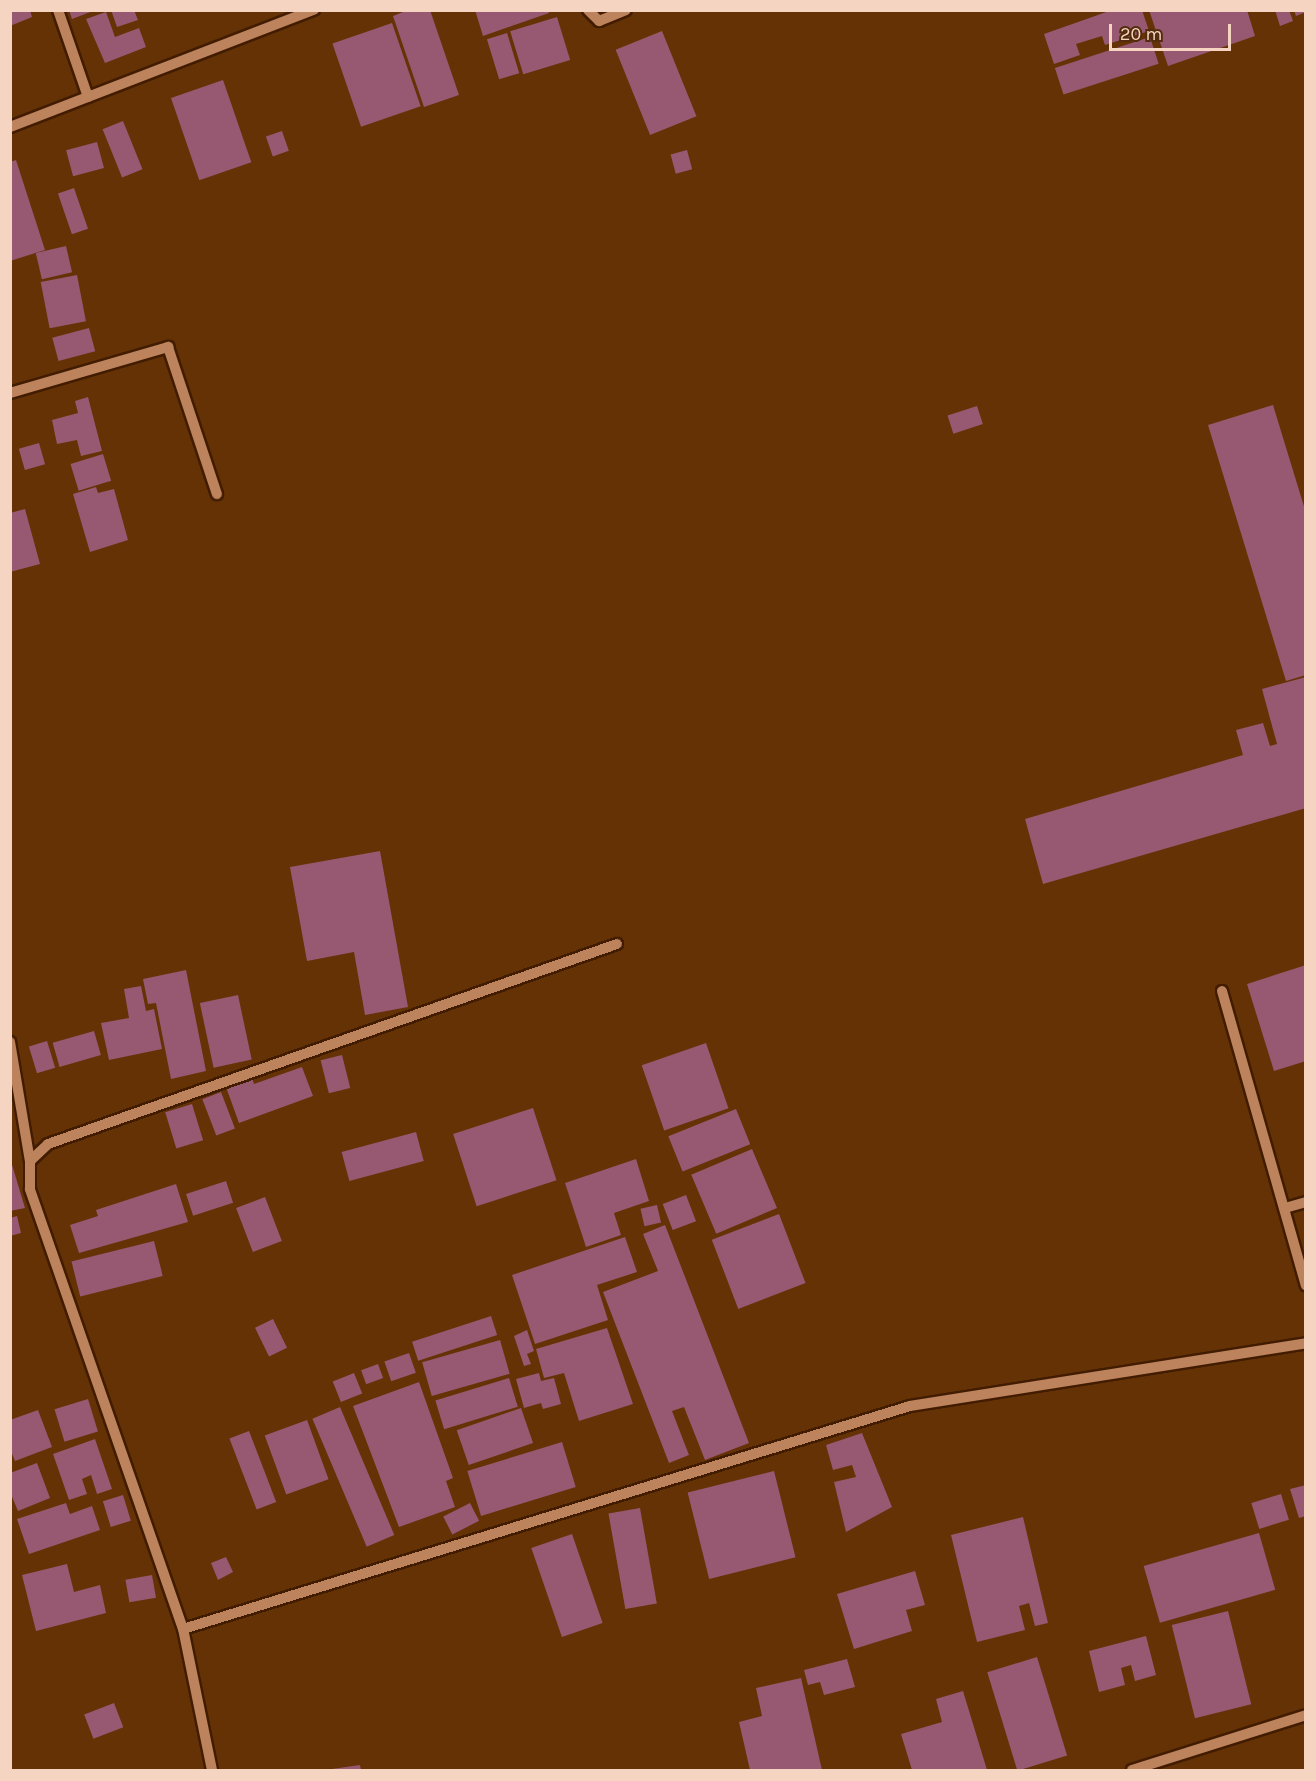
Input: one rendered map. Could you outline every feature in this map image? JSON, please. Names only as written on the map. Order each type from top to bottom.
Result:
[{"type":"street","points":[[58,10],[88,97]]},
{"type":"street","points":[[588,10],[599,21],[626,10]]},
{"type":"street","points":[[10,127],[309,11]]},
{"type":"street","points":[[10,393],[168,347],[217,494]]},
{"type":"street","points":[[30,1161],[48,1144],[617,944]]},
{"type":"street","points":[[1222,991],[1305,1285]]},
{"type":"street","points":[[10,1042],[30,1161],[30,1189],[183,1629],[212,1770]]},
{"type":"street","points":[[1285,1208],[1305,1202]]},
{"type":"street","points":[[183,1629],[910,1406],[1305,1343]]},
{"type":"street","points":[[1132,1770],[1305,1715]]},
{"type":"building","points":[[10,10],[30,10],[32,17],[10,26]]},
{"type":"building","points":[[69,10],[93,10],[93,11],[72,19]]},
{"type":"building","points":[[111,10],[134,10],[138,20],[117,27]]},
{"type":"building","points":[[408,10],[430,10],[459,95],[424,107],[393,16]]},
{"type":"building","points":[[475,10],[548,10],[549,13],[483,36]]},
{"type":"building","points":[[1112,10],[1142,10],[1149,31],[1105,45],[1102,36],[1076,44],[1080,55],[1054,64],[1044,34]]},
{"type":"building","points":[[1149,10],[1247,10],[1255,36],[1168,66]]},
{"type":"building","points":[[1275,10],[1289,10],[1293,21],[1280,26]]},
{"type":"building","points":[[1294,10],[1306,10],[1306,12],[1296,16]]},
{"type":"building","points":[[106,12],[115,37],[139,28],[146,47],[105,63],[86,19]]},
{"type":"building","points":[[557,17],[570,60],[523,74],[510,31]]},
{"type":"building","points":[[392,23],[421,106],[361,127],[332,44]]},
{"type":"building","points":[[662,31],[696,116],[650,135],[616,50]]},
{"type":"building","points":[[507,33],[519,73],[499,79],[487,39]]},
{"type":"building","points":[[1150,37],[1159,64],[1064,95],[1055,68]]},
{"type":"building","points":[[223,80],[251,162],[199,180],[171,98]]},
{"type":"building","points":[[123,121],[142,169],[122,177],[103,129]]},
{"type":"building","points":[[282,131],[289,151],[273,156],[266,137]]},
{"type":"building","points":[[97,142],[104,168],[73,176],[66,150]]},
{"type":"building","points":[[687,150],[692,169],[676,174],[671,154]]},
{"type":"building","points":[[16,160],[45,250],[10,261],[10,162]]},
{"type":"building","points":[[74,188],[88,229],[72,234],[58,194]]},
{"type":"building","points":[[66,246],[72,272],[42,279],[36,253]]},
{"type":"building","points":[[77,275],[86,321],[50,328],[41,282]]},
{"type":"building","points":[[89,328],[95,351],[59,361],[52,338]]},
{"type":"building","points":[[88,397],[102,451],[81,456],[77,440],[57,444],[52,420],[78,413],[75,401]]},
{"type":"building","points":[[1273,405],[1306,513],[1306,675],[1286,681],[1208,425]]},
{"type":"building","points":[[977,406],[983,424],[953,434],[948,416]]},
{"type":"building","points":[[39,443],[45,464],[25,470],[19,449]]},
{"type":"building","points":[[103,454],[111,481],[79,491],[70,464]]},
{"type":"building","points":[[96,487],[98,493],[114,489],[128,540],[90,552],[73,494]]},
{"type":"building","points":[[25,509],[40,564],[10,572],[10,513]]},
{"type":"building","points":[[1306,677],[1306,808],[1043,884],[1025,819],[1243,755],[1236,730],[1263,723],[1270,746],[1277,744],[1262,689]]},
{"type":"building","points":[[380,851],[408,1007],[365,1015],[354,952],[307,961],[290,867]]},
{"type":"building","points":[[1306,965],[1306,1061],[1274,1071],[1247,984]]},
{"type":"building","points":[[186,970],[206,1071],[171,1079],[156,1003],[148,1004],[143,979]]},
{"type":"building","points":[[141,986],[146,1011],[154,1009],[162,1049],[109,1060],[101,1023],[129,1018],[124,989]]},
{"type":"building","points":[[238,995],[252,1060],[214,1068],[200,1003]]},
{"type":"building","points":[[94,1031],[101,1055],[60,1067],[53,1043]]},
{"type":"building","points":[[47,1041],[55,1068],[37,1073],[29,1047]]},
{"type":"building","points":[[706,1043],[728,1108],[664,1130],[642,1065]]},
{"type":"building","points":[[342,1055],[350,1088],[329,1093],[321,1060]]},
{"type":"building","points":[[302,1067],[313,1096],[239,1123],[226,1087],[252,1078],[254,1084]]},
{"type":"building","points":[[221,1092],[235,1128],[216,1136],[202,1099]]},
{"type":"building","points":[[192,1104],[203,1140],[176,1149],[165,1112]]},
{"type":"building","points":[[533,1108],[556,1180],[477,1206],[453,1134]]},
{"type":"building","points":[[736,1109],[750,1144],[683,1172],[668,1136]]},
{"type":"building","points":[[416,1132],[424,1161],[349,1181],[342,1152]]},
{"type":"building","points":[[752,1149],[777,1208],[716,1234],[691,1175]]},
{"type":"building","points":[[10,1158],[25,1208],[10,1211]]},
{"type":"building","points":[[636,1159],[649,1201],[614,1213],[621,1235],[586,1247],[565,1183]]},
{"type":"building","points":[[226,1181],[233,1203],[193,1216],[186,1194]]},
{"type":"building","points":[[176,1184],[188,1222],[79,1253],[70,1225],[98,1216],[96,1210]]},
{"type":"building","points":[[686,1195],[696,1221],[673,1230],[663,1204]]},
{"type":"building","points":[[265,1197],[282,1241],[253,1252],[236,1208]]},
{"type":"building","points":[[657,1205],[661,1223],[644,1226],[640,1209]]},
{"type":"building","points":[[779,1214],[806,1283],[738,1309],[712,1240]]},
{"type":"building","points":[[17,1216],[21,1233],[10,1236],[10,1218]]},
{"type":"building","points":[[665,1225],[749,1443],[705,1460],[684,1407],[672,1411],[689,1455],[669,1463],[603,1292],[658,1271],[643,1234]]},
{"type":"building","points":[[625,1237],[637,1272],[597,1285],[608,1320],[535,1344],[512,1275]]},
{"type":"building","points":[[154,1241],[163,1276],[80,1296],[72,1262]]},
{"type":"building","points":[[491,1316],[497,1335],[418,1361],[412,1342]]},
{"type":"building","points":[[273,1319],[287,1348],[269,1357],[255,1328]]},
{"type":"building","points":[[607,1328],[633,1404],[579,1421],[564,1373],[544,1378],[536,1349]]},
{"type":"building","points":[[527,1330],[534,1351],[527,1354],[531,1364],[524,1366],[514,1336]]},
{"type":"building","points":[[500,1340],[510,1374],[432,1396],[422,1362]]},
{"type":"building","points":[[409,1353],[416,1373],[391,1381],[384,1361]]},
{"type":"building","points":[[378,1364],[383,1378],[366,1384],[361,1370]]},
{"type":"building","points":[[354,1373],[362,1393],[341,1402],[333,1382]]},
{"type":"building","points":[[539,1373],[541,1381],[554,1378],[561,1404],[543,1409],[541,1403],[524,1408],[516,1379]]},
{"type":"building","points":[[509,1378],[518,1407],[444,1429],[435,1401]]},
{"type":"building","points":[[419,1382],[453,1478],[446,1481],[455,1507],[399,1527],[353,1406]]},
{"type":"building","points":[[88,1399],[98,1432],[64,1442],[55,1409]]},
{"type":"building","points":[[340,1407],[394,1535],[367,1547],[312,1419]]},
{"type":"building","points":[[521,1408],[533,1443],[469,1465],[457,1430]]},
{"type":"building","points":[[38,1410],[52,1447],[15,1461],[10,1449],[10,1420]]},
{"type":"building","points":[[307,1420],[329,1479],[286,1495],[265,1435]]},
{"type":"building","points":[[249,1431],[276,1502],[257,1509],[229,1439]]},
{"type":"building","points":[[862,1433],[892,1507],[846,1532],[834,1482],[856,1477],[852,1465],[833,1470],[826,1445]]},
{"type":"building","points":[[95,1439],[112,1489],[97,1494],[91,1475],[82,1479],[87,1494],[69,1500],[53,1454]]},
{"type":"building","points":[[562,1442],[576,1487],[481,1516],[467,1471]]},
{"type":"building","points":[[37,1463],[50,1498],[18,1511],[10,1492],[10,1473]]},
{"type":"building","points":[[774,1471],[796,1557],[709,1579],[688,1493]]},
{"type":"building","points":[[1306,1485],[1306,1516],[1299,1518],[1290,1489]]},
{"type":"building","points":[[1281,1494],[1289,1520],[1259,1529],[1251,1503]]},
{"type":"building","points":[[123,1495],[131,1521],[111,1527],[103,1501]]},
{"type":"building","points":[[66,1503],[70,1514],[92,1506],[100,1530],[29,1554],[17,1519]]},
{"type":"building","points":[[470,1503],[479,1521],[452,1534],[443,1517]]},
{"type":"building","points":[[640,1508],[657,1604],[625,1609],[608,1514]]},
{"type":"building","points":[[1023,1517],[1048,1623],[1035,1626],[1029,1603],[1019,1606],[1025,1630],[977,1642],[951,1535]]},
{"type":"building","points":[[1259,1533],[1275,1590],[1160,1623],[1144,1566]]},
{"type":"building","points":[[572,1534],[603,1623],[562,1637],[531,1548]]},
{"type":"building","points":[[226,1557],[233,1572],[218,1580],[211,1563]]},
{"type":"building","points":[[67,1564],[74,1592],[100,1585],[106,1613],[36,1631],[22,1575]]},
{"type":"building","points":[[915,1571],[925,1605],[906,1610],[912,1631],[854,1649],[837,1594]]},
{"type":"building","points":[[152,1575],[156,1598],[129,1602],[125,1580]]},
{"type":"building","points":[[1228,1611],[1251,1704],[1195,1718],[1172,1625]]},
{"type":"building","points":[[1146,1636],[1156,1675],[1135,1681],[1131,1665],[1121,1668],[1125,1685],[1099,1692],[1089,1651]]},
{"type":"building","points":[[1037,1657],[1067,1755],[1017,1770],[987,1672]]},
{"type":"building","points":[[847,1659],[855,1687],[824,1695],[820,1682],[808,1685],[804,1670]]},
{"type":"building","points":[[801,1678],[822,1770],[750,1770],[739,1722],[762,1716],[756,1688]]},
{"type":"building","points":[[963,1691],[987,1770],[912,1770],[901,1734],[942,1722],[936,1699]]},
{"type":"building","points":[[114,1703],[123,1727],[93,1739],[84,1714]]},
{"type":"building","points":[[360,1765],[361,1770],[332,1770],[332,1769]]}]
